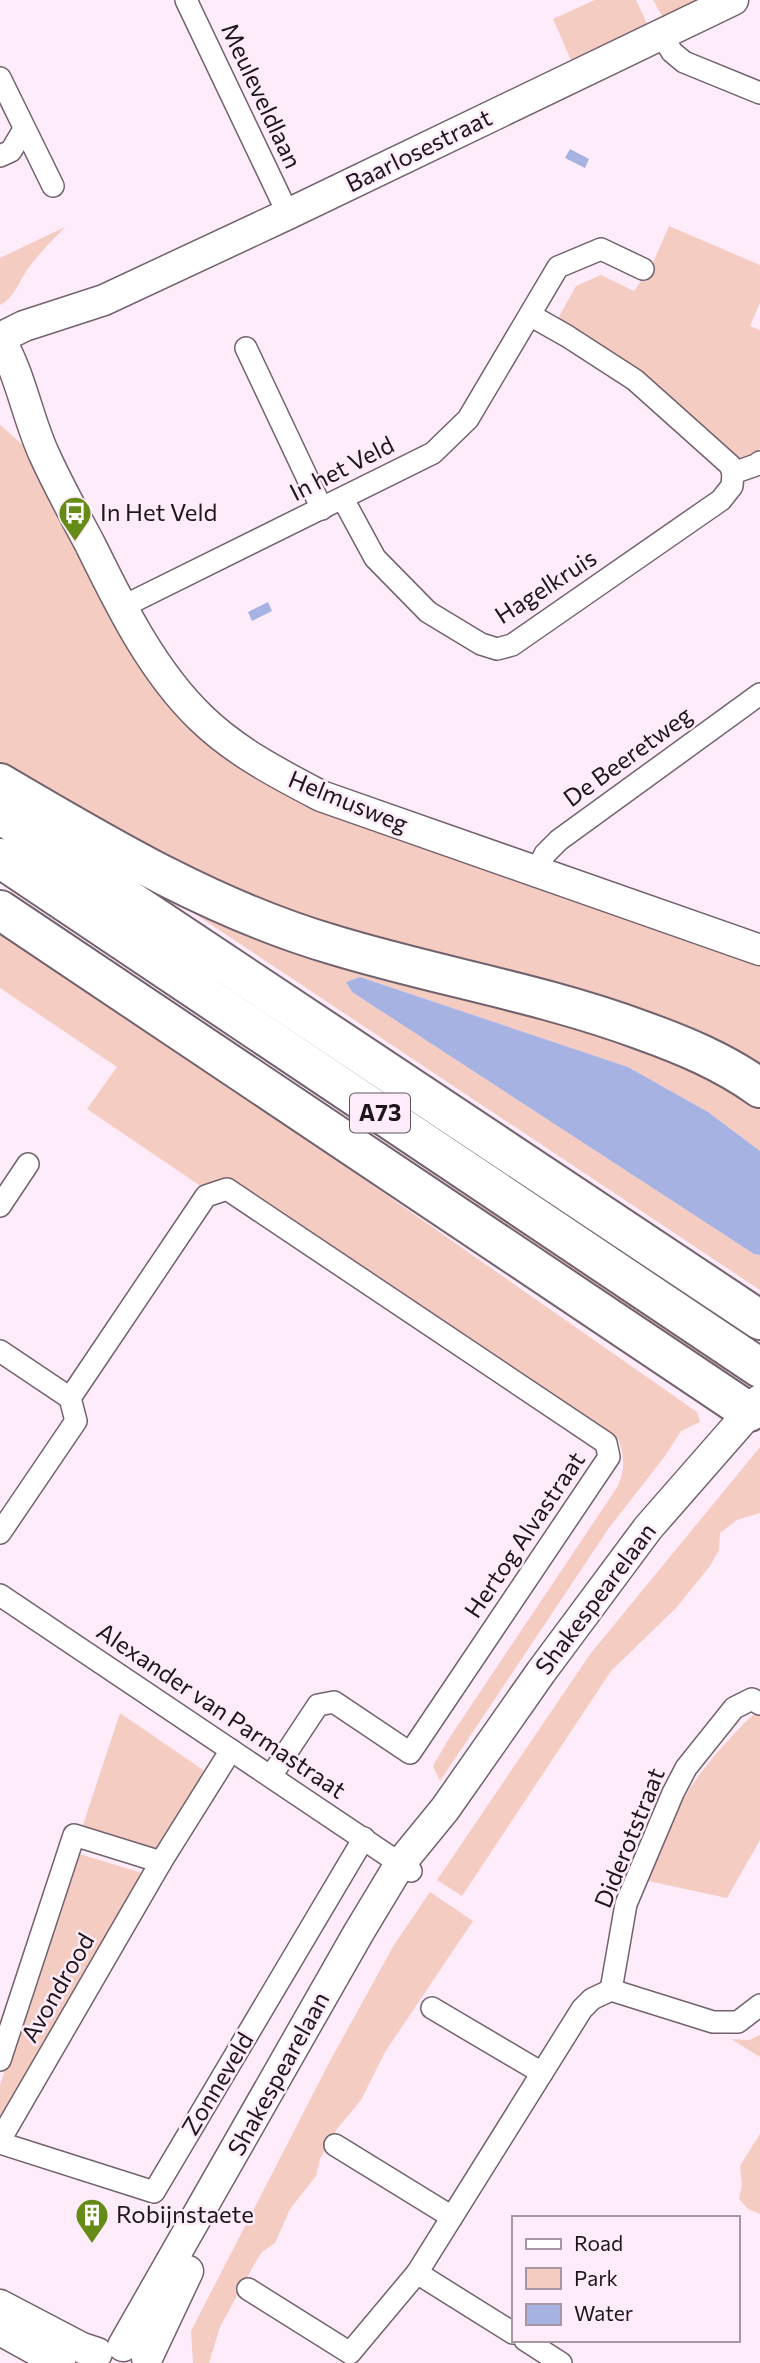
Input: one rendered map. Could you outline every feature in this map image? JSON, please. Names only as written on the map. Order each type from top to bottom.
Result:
[{"type":"highway","points":[[0,783],[116,851],[227,907],[333,945],[594,1012],[680,1044],[738,1072],[760,1088]]},
{"type":"highway","name":"A73","points":[[0,814],[760,1320]]},
{"type":"highway","name":"A73","points":[[0,858],[760,1367]]},
{"type":"highway","name":"A73","points":[[0,910],[755,1406]]},
{"type":"street","name":"Meuleveldlaan","points":[[187,0],[288,214]]},
{"type":"street","name":"Baarlosestraat","points":[[2,349],[24,326],[104,300],[733,0]]},
{"type":"street","points":[[660,34],[672,52],[684,62],[760,93]]},
{"type":"street","points":[[0,78],[53,186]]},
{"type":"street","points":[[0,156],[11,151],[24,129]]},
{"type":"street","name":"In het Veld","points":[[122,607],[433,453],[468,419],[558,267],[601,248],[643,269]]},
{"type":"street","points":[[530,315],[567,335],[635,380],[730,465],[733,472],[760,462]]},
{"type":"street","points":[[246,348],[323,509]]},
{"type":"street","name":"Helmusweg","points":[[2,349],[43,453],[140,639],[201,718],[254,761],[321,796],[760,950]]},
{"type":"street","name":"Helmusweg","points":[[0,398],[43,453]]},
{"type":"street","name":"Hagelkruis","points":[[343,499],[375,558],[428,612],[481,644],[497,649],[512,645],[721,500],[732,486],[733,472]]},
{"type":"street","name":"De Beeretweg","points":[[536,872],[545,854],[559,840],[760,694]]},
{"type":"street","points":[[0,1206],[28,1164]]},
{"type":"street","name":"Hertog Alvastraat","points":[[70,1398],[206,1196],[227,1189],[607,1443],[609,1457],[410,1753],[334,1702],[318,1704],[271,1776]]},
{"type":"street","points":[[0,1351],[70,1398],[76,1421],[0,1533]]},
{"type":"street","name":"Shakespearelaan","points":[[121,2357],[359,1932],[541,1672],[648,1528],[755,1406]]},
{"type":"street","name":"Alexander van Parmastraat","points":[[0,1595],[406,1868]]},
{"type":"street","name":"Diderotstraat","points":[[611,1990],[626,1904],[673,1793],[687,1768],[734,1708],[752,1699],[760,1704]]},
{"type":"street","name":"Avondrood","points":[[0,2142],[161,1862],[231,1749]]},
{"type":"street","name":"Avondrood","points":[[0,2060],[74,1835],[161,1862]]},
{"type":"street","name":"Zonneveld","points":[[0,2142],[154,2192],[364,1838]]},
{"type":"street","points":[[248,2290],[350,2353],[417,2273],[582,2009],[592,1999],[611,1990],[713,2022],[738,2022],[760,2005]]},
{"type":"street","points":[[432,2008],[542,2073]]},
{"type":"street","points":[[335,2145],[452,2217]]},
{"type":"street","points":[[417,2273],[512,2332]]},
{"type":"street","points":[[0,2305],[82,2348],[121,2357]]},
{"type":"street","points":[[0,2330],[60,2363]]},
{"type":"street","points":[[528,2342],[561,2363]]},
{"type":"green space","points":[[595,0],[636,0],[650,30],[574,67],[553,19]]},
{"type":"green space","points":[[653,0],[714,0],[666,23]]},
{"type":"green space","points":[[669,226],[760,265],[760,303],[750,326],[760,330],[760,448],[755,458],[738,464],[556,322],[576,286],[601,275],[634,291],[652,265]]},
{"type":"green space","points":[[65,227],[31,264],[13,294],[0,305],[0,258]]},
{"type":"green space","points":[[0,425],[30,451],[114,610],[250,766],[760,961],[760,1070],[244,897],[146,851],[0,762]]},
{"type":"green space","points":[[142,873],[592,1022],[760,1102],[760,1151],[708,1112],[628,1067],[360,977],[346,982],[352,992],[754,1254],[760,1255],[760,1290],[195,914]]},
{"type":"green space","points":[[31,911],[116,965],[730,1371],[719,1379]]},
{"type":"green space","points":[[0,925],[697,1412],[700,1422],[681,1431],[609,1528],[440,1781],[433,1766],[448,1740],[618,1486],[623,1462],[618,1439],[246,1189],[224,1182],[214,1182],[202,1187],[87,1109],[117,1067],[0,988]]},
{"type":"green space","points":[[760,1447],[760,1513],[737,1520],[720,1533],[719,1550],[710,1566],[676,1608],[611,1671],[462,1896],[437,1880],[591,1653]]},
{"type":"green space","points":[[120,1713],[209,1774],[163,1854],[82,1828]]},
{"type":"green space","points":[[755,1713],[760,1714],[760,1840],[727,1898],[648,1881],[669,1828],[689,1790],[717,1753]]},
{"type":"green space","points":[[76,1853],[149,1875],[0,2126],[0,2085]]},
{"type":"green space","points":[[430,1892],[473,1921],[385,2052],[361,2100],[337,2129],[320,2159],[316,2176],[290,2209],[275,2243],[262,2252],[255,2263],[220,2327],[209,2363],[193,2363],[191,2331],[330,2061],[394,1945]]},
{"type":"green space","points":[[760,2035],[760,2057],[731,2039],[749,2040]]},
{"type":"green space","points":[[760,2134],[760,2214],[748,2209],[739,2199],[742,2185],[740,2166]]},
{"type":"water","points":[[570,149],[589,159],[585,168],[565,158]]},
{"type":"water","points":[[268,602],[272,611],[252,621],[248,612]]},
{"type":"water","points":[[360,977],[628,1067],[708,1112],[760,1151],[760,1255],[754,1254],[352,992],[346,982]]},
{"type":"place","name":"In Het Veld","points":[[75,543]]},
{"type":"place","name":"Robijnstaete","points":[[92,2245]]}]
